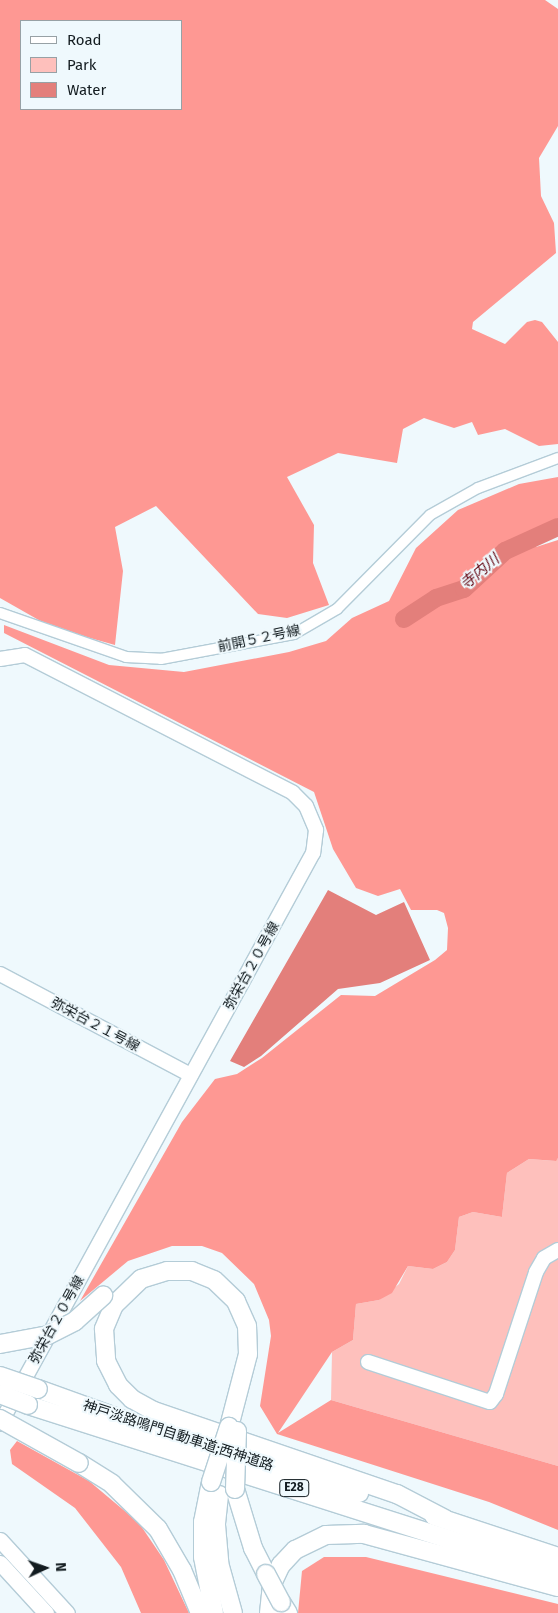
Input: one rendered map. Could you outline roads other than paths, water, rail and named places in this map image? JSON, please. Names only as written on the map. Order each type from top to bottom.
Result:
[{"type":"highway","points":[[0,1344],[48,1335],[75,1321],[133,1273],[169,1261],[206,1266],[233,1283],[252,1311],[258,1344],[233,1429],[222,1486],[203,1522],[203,1557],[214,1613]]},
{"type":"highway","points":[[233,1613],[219,1563],[216,1526],[222,1486],[233,1429],[248,1354],[247,1326],[236,1301],[214,1280],[192,1271],[160,1272],[130,1286],[114,1305],[104,1329],[104,1348],[110,1372],[132,1399],[154,1411],[397,1494],[445,1519]]},
{"type":"highway","name":"神戸淡路鳴門自動車道;西神道路","points":[[0,1376],[177,1438],[445,1519],[558,1557]]},
{"type":"highway","name":"神戸淡路鳴門自動車道;西神道路","points":[[0,1394],[28,1405],[558,1574]]},
{"type":"highway","points":[[0,1420],[79,1463],[112,1484],[158,1529],[182,1570],[200,1613]]},
{"type":"highway","points":[[222,1486],[248,1533],[280,1609]]},
{"type":"highway","points":[[280,1609],[272,1584],[281,1565],[295,1550],[326,1535],[364,1534],[558,1587]]},
{"type":"main road","points":[[0,1540],[67,1613]]},
{"type":"main road","points":[[0,1563],[46,1613]]},
{"type":"street","name":"前開５２号線","points":[[0,613],[126,657],[161,659],[294,634],[337,610],[430,515],[478,488],[558,458]]},
{"type":"street","name":"弥栄台２０号線","points":[[0,659],[26,655],[293,792],[306,806],[316,830],[313,853],[0,1424]]},
{"type":"street","name":"弥栄台２１号線","points":[[0,974],[191,1075]]},
{"type":"street","points":[[368,1362],[490,1402],[496,1394],[536,1272],[544,1258],[558,1250]]},
{"type":"water","points":[[328,890],[376,915],[404,902],[430,960],[380,983],[338,989],[261,1056],[244,1067],[230,1061]]},
{"type":"waterway","name":"寺内川","points":[[404,619],[436,598],[464,589],[505,551],[558,527]]}]
